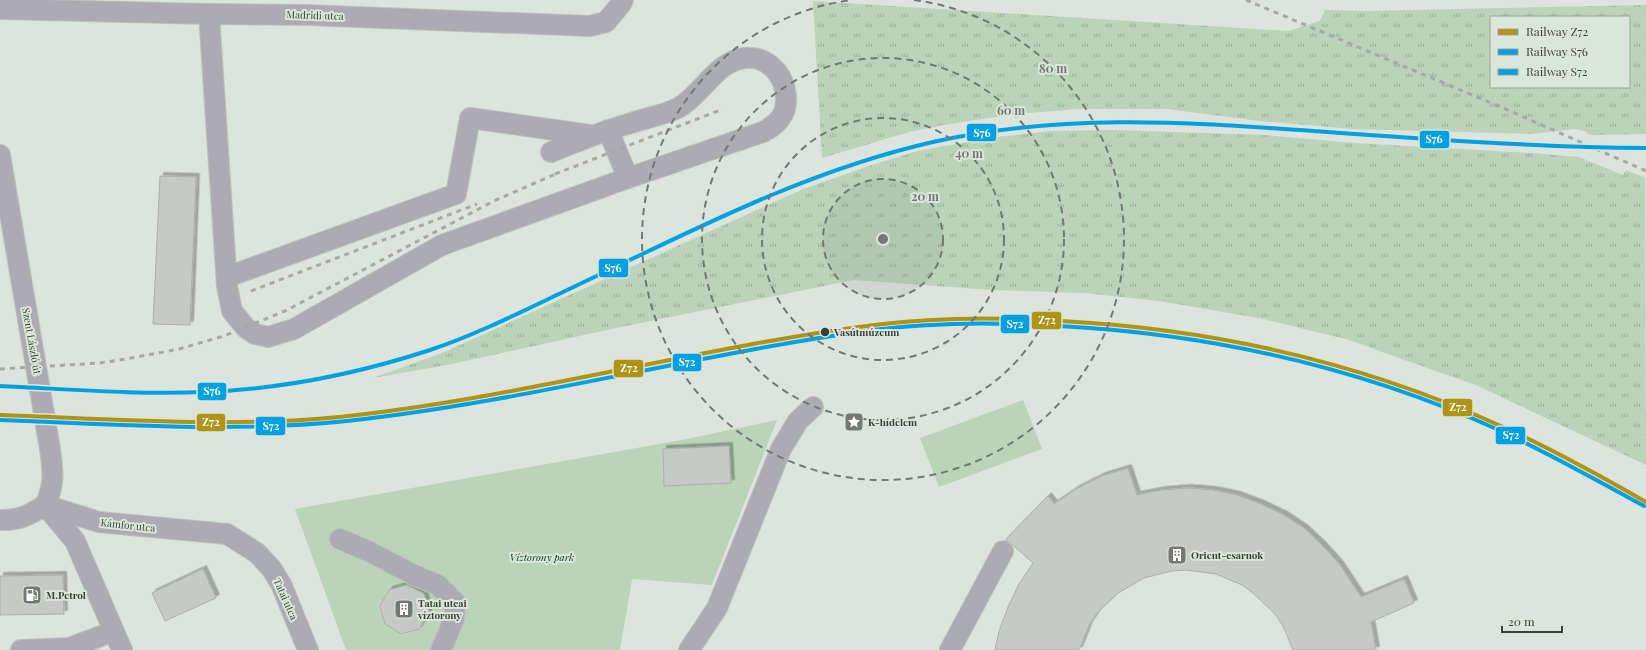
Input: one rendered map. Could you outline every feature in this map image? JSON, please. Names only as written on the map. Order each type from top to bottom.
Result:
[{"type":"street","name":"Madridi utca","points":[[0,10],[209,14],[302,7],[590,26],[606,22],[622,2]]},
{"type":"street","points":[[209,14],[227,277],[232,312],[246,328],[254,334],[268,337],[294,329],[442,245],[628,178],[753,136],[770,128],[782,116],[786,105],[786,92],[782,79],[773,67],[753,58],[737,60],[722,67],[691,99],[677,108],[600,133],[551,152]]},
{"type":"street","points":[[227,277],[456,194],[470,118],[600,133]]},
{"type":"street","points":[[600,133],[628,178]]},
{"type":"street","name":"Szent László út","points":[[0,155],[52,465],[51,494],[45,505]]},
{"type":"street","points":[[689,650],[717,608],[781,449],[798,421],[813,407]]},
{"type":"street","points":[[0,520],[9,520],[29,516],[45,505],[75,541],[122,650]]},
{"type":"street","name":"Kámfor utca","points":[[45,505],[99,522],[227,534],[258,552]]},
{"type":"street","points":[[340,539],[438,585],[455,602],[454,619],[440,650]]},
{"type":"street","points":[[950,650],[1003,551]]},
{"type":"street","name":"Tatai utca","points":[[258,552],[271,568],[281,584],[308,650]]},
{"type":"street","points":[[21,650],[69,648],[114,631]]},
{"type":"green space","points":[[813,1],[1288,31],[1320,21],[1325,10],[1367,11],[1646,5],[1646,134],[1589,135],[1582,130],[1575,129],[1532,134],[1353,129],[1260,121],[1167,109],[1078,109],[1016,114],[949,124],[909,132],[822,158]]},
{"type":"green space","points":[[1112,130],[1265,135],[1353,143],[1579,157],[1623,175],[1626,170],[1645,178],[1646,465],[1478,386],[1346,339],[1258,318],[1159,301],[1085,293],[992,290],[853,280],[616,328],[452,364],[373,378],[442,353],[801,190],[863,168],[917,151],[990,138],[1050,131]]},
{"type":"green space","points":[[1023,400],[1042,449],[939,487],[920,438]]},
{"type":"green space","name":"Víztorony park","points":[[777,420],[712,585],[632,579],[620,650],[346,650],[295,509],[687,439]]},
{"type":"building","points":[[160,176],[196,177],[190,325],[153,324]]},
{"type":"building","points":[[729,446],[731,483],[664,486],[663,449]]},
{"type":"building","name":"Orient-csarnok","points":[[1128,468],[1137,495],[1162,490],[1188,488],[1213,490],[1237,495],[1261,504],[1284,515],[1305,529],[1340,565],[1361,597],[1404,579],[1414,603],[1371,622],[1376,650],[1293,650],[1283,626],[1275,614],[1242,585],[1216,574],[1186,570],[1172,571],[1144,578],[1118,593],[1097,613],[1089,625],[1079,650],[995,650],[999,631],[1008,607],[1019,584],[1033,563],[1006,539],[1048,496],[1054,504],[1076,489],[1102,476]]},
{"type":"building","points":[[203,569],[216,598],[165,621],[152,593]]},
{"type":"building","name":"M.Petrol","points":[[63,575],[64,614],[0,615],[0,576]]},
{"type":"building","name":"Tatai utcai víztorony","points":[[407,585],[424,594],[429,612],[419,629],[401,634],[385,624],[380,606],[389,590]]},
{"type":"railway","points":[[1246,0],[1501,107],[1646,171]]},
{"type":"railway","points":[[555,174],[723,109]]},
{"type":"railway","points":[[0,369],[100,363],[179,349],[224,336],[285,311],[494,201],[560,172]]},
{"type":"railway","points":[[251,291],[477,204]]},
{"type":"rail line","name":"S76","points":[[0,386],[128,392],[204,392],[262,388],[290,384],[375,366],[430,350],[480,331],[698,227],[790,188],[837,170],[884,155],[933,142],[981,133],[1076,123],[1170,123],[1480,142],[1646,148]]},
{"type":"rail line","name":"Z72","points":[[0,415],[170,422],[255,422],[339,417],[407,409],[474,398],[740,346],[874,325],[944,319],[991,318],[1061,321],[1118,325],[1231,341],[1342,367],[1450,404],[1503,427],[1539,444],[1646,502]]},
{"type":"rail line","name":"S72","points":[[0,420],[217,427],[304,425],[413,413],[479,402],[741,352],[873,330],[942,324],[989,323],[1036,325],[1116,330],[1173,337],[1229,346],[1340,372],[1395,389],[1501,431],[1644,506]]},
{"type":"place","name":"Vasútmúzeum","points":[[825,332]]},
{"type":"place","name":"K-hídelem","points":[[854,422]]},
{"type":"place","name":"Orient-csarnok","points":[[1177,555]]},
{"type":"place","name":"M.Petrol","points":[[32,595]]},
{"type":"place","name":"Tatai utcai víztorony","points":[[404,609]]}]
